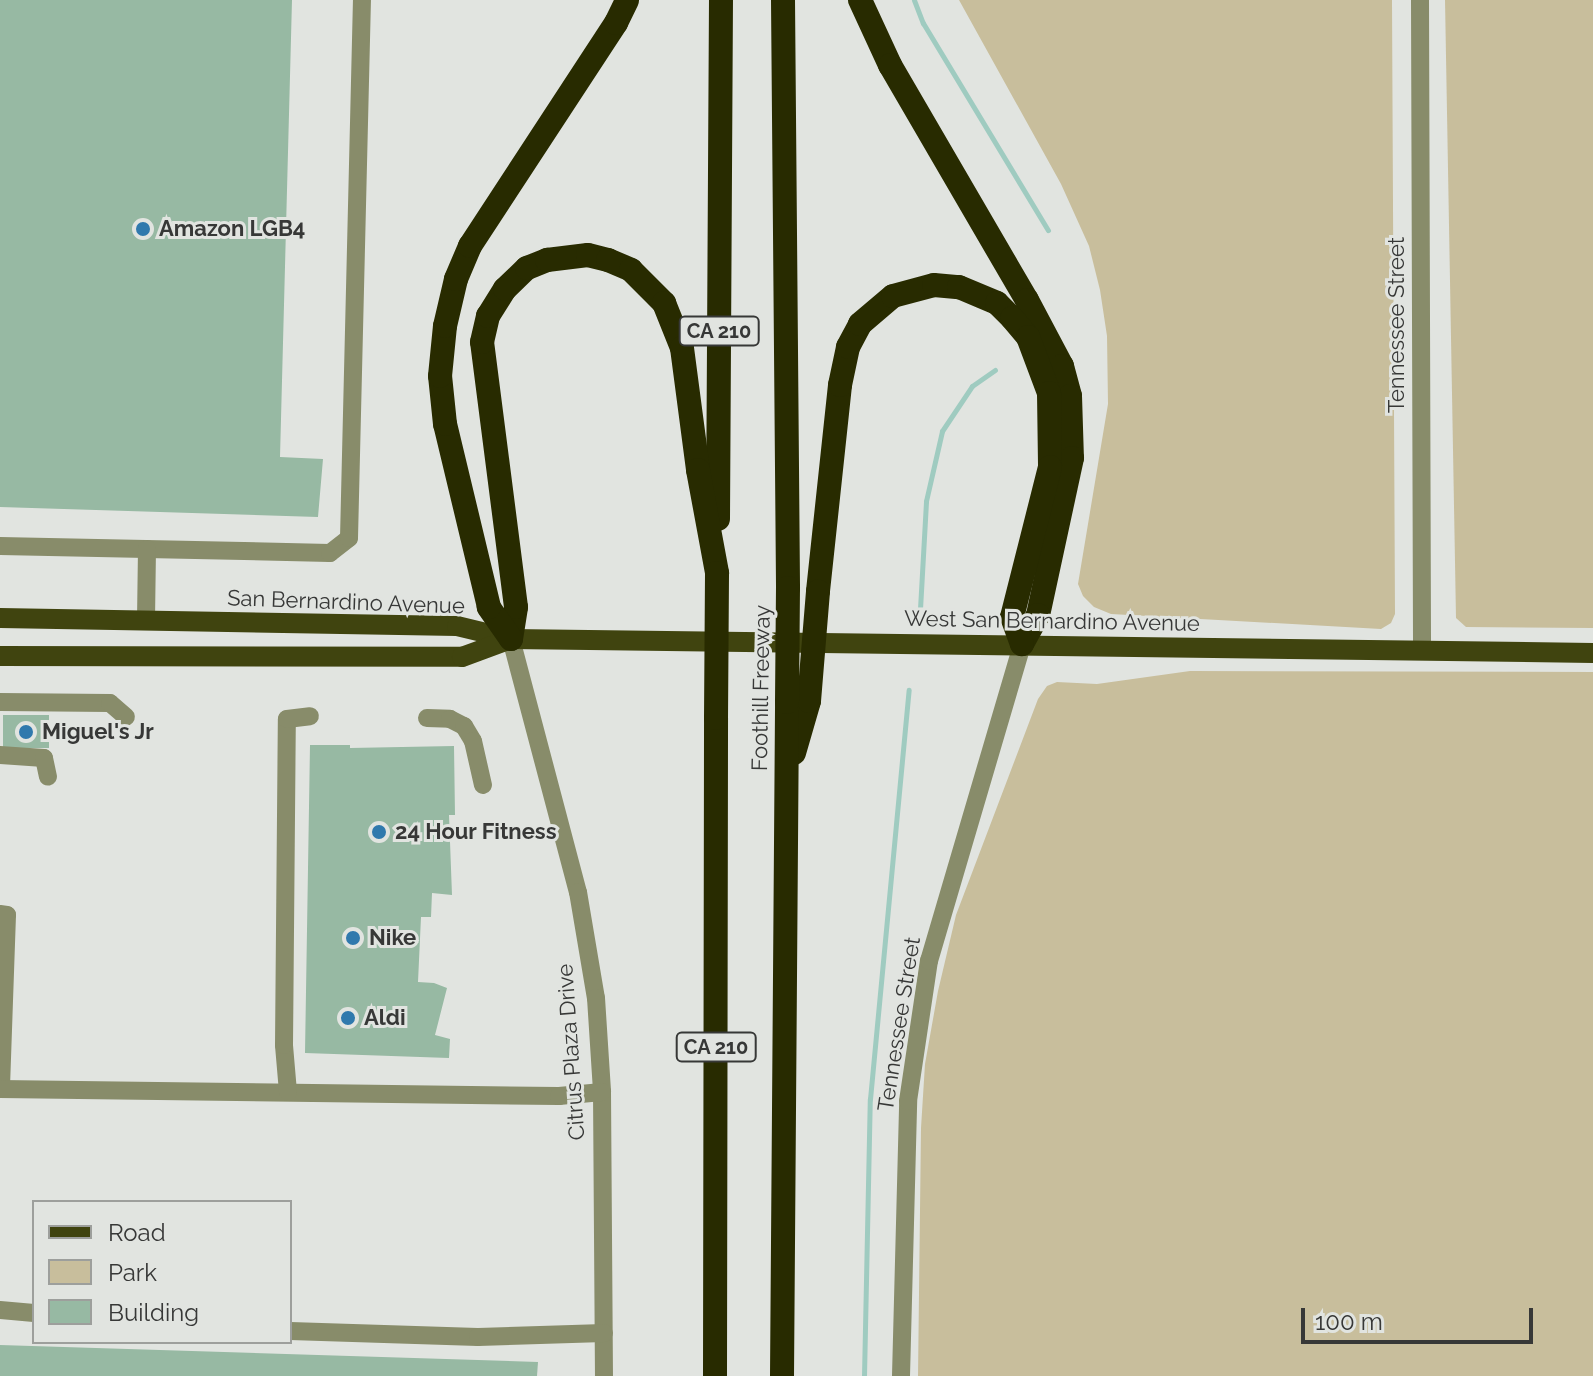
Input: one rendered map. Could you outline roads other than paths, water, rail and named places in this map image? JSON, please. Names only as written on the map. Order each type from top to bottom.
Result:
[{"type":"highway","points":[[511,639],[489,607],[445,424],[440,376],[445,326],[456,279],[470,246],[616,23],[627,0]]},
{"type":"highway","name":"Foothill Freeway","points":[[715,1376],[721,0]]},
{"type":"highway","name":"Foothill Freeway","points":[[782,1376],[786,774],[798,701],[788,588],[783,0]]},
{"type":"highway","points":[[860,0],[890,65],[1062,366],[1070,396],[1072,458],[1038,615],[1022,644]]},
{"type":"highway","points":[[511,639],[516,607],[482,342],[488,316],[505,289],[527,268],[547,260],[588,255],[608,260],[631,270],[664,303],[682,348],[698,470],[717,573]]},
{"type":"highway","points":[[798,701],[818,591],[840,385],[848,347],[860,324],[893,296],[934,285],[959,287],[997,303],[1028,337],[1049,393],[1052,430],[1050,467],[1012,617],[1022,644]]},
{"type":"main road","name":"San Bernardino Avenue","points":[[0,618],[457,626],[511,639]]},
{"type":"main road","name":"West San Bernardino Avenue","points":[[511,639],[1593,653]]},
{"type":"main road","points":[[0,656],[462,657],[511,639]]},
{"type":"street","points":[[0,546],[330,553],[349,538],[362,0]]},
{"type":"street","name":"Tennessee Street","points":[[1420,0],[1422,651]]},
{"type":"street","points":[[146,620],[147,549]]},
{"type":"street","name":"Citrus Plaza Drive","points":[[511,639],[578,892],[596,998],[602,1092],[604,1376]]},
{"type":"street","name":"Tennessee Street","points":[[901,1376],[908,1101],[929,961],[1022,644]]},
{"type":"street","points":[[0,702],[110,703],[126,717]]},
{"type":"street","points":[[288,1092],[284,1045],[287,719],[310,716]]},
{"type":"street","points":[[427,718],[450,719],[464,726],[473,741],[483,785]]},
{"type":"street","points":[[0,755],[44,758],[48,777]]},
{"type":"street","points":[[0,914],[7,915],[0,1089],[559,1096],[602,1092]]},
{"type":"street","points":[[0,1310],[32,1313]]},
{"type":"street","points":[[292,1331],[478,1337],[604,1333]]},
{"type":"waterway","points":[[914,0],[923,23],[1048,230]]},
{"type":"waterway","points":[[920,609],[926,501],[942,431],[972,386],[995,370]]},
{"type":"waterway","points":[[864,1376],[870,1099],[909,690]]},
{"type":"place","name":"Amazon LGB4","points":[[143,229]]},
{"type":"place","name":"Miguel's Jr","points":[[26,732]]},
{"type":"place","name":"24 Hour Fitness","points":[[379,832]]},
{"type":"place","name":"Nike","points":[[353,938]]},
{"type":"place","name":"Aldi","points":[[348,1018]]}]
